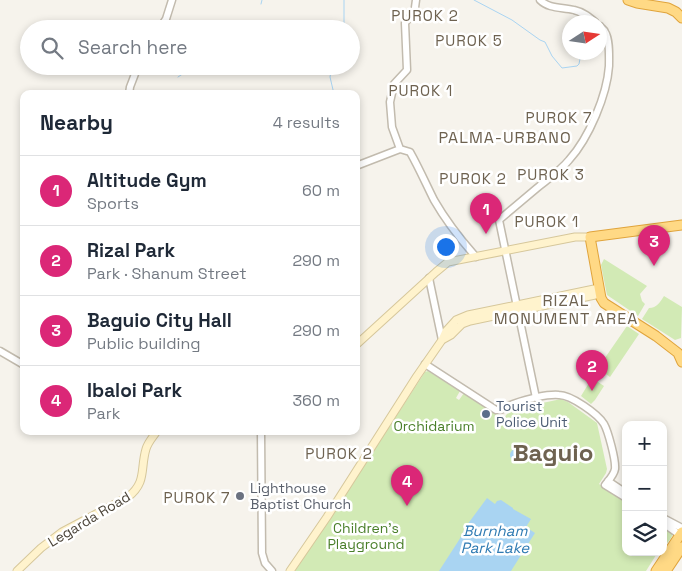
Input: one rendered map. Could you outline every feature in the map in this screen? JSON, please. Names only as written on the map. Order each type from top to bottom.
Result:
[{"type":"highway","points":[[628,0],[668,8],[682,18]]},
{"type":"highway","points":[[682,225],[590,237],[601,298],[604,302],[678,352],[682,361]]},
{"type":"highway","points":[[670,346],[682,348]]},
{"type":"highway","points":[[656,571],[681,533]]},
{"type":"highway","points":[[666,571],[682,547]]},
{"type":"main road","points":[[360,341],[448,262],[575,237],[590,237]]},
{"type":"main road","points":[[290,571],[442,340],[473,317],[599,291]]},
{"type":"main road","name":"Legarda Road","points":[[17,571],[62,532],[128,497],[136,490],[140,482],[146,450],[154,435]]},
{"type":"street","points":[[165,20],[172,0]]},
{"type":"street","points":[[400,149],[392,127],[390,102],[394,84],[407,70],[405,23],[414,15],[416,0]]},
{"type":"street","points":[[540,0],[549,6],[587,15]]},
{"type":"street","points":[[536,398],[499,220],[563,167],[578,149],[599,107],[606,86],[609,60],[607,36]]},
{"type":"street","points":[[130,90],[135,75]]},
{"type":"street","points":[[360,164],[400,149],[410,152],[443,214],[476,257]]},
{"type":"street","points":[[429,278],[442,340]]},
{"type":"street","points":[[0,351],[20,363]]},
{"type":"street","points":[[425,364],[496,410],[502,410],[536,398],[563,395],[593,412],[606,428],[611,444],[615,470],[607,483]]},
{"type":"street","points":[[261,435],[262,553],[265,563],[272,571]]},
{"type":"street","points":[[607,483],[622,491]]},
{"type":"street","points":[[607,483],[622,495]]},
{"type":"street","points":[[667,521],[681,533]]},
{"type":"street","points":[[667,524],[681,533]]},
{"type":"green space","points":[[604,259],[647,286],[640,294],[645,304],[638,316],[607,295],[601,265]]},
{"type":"green space","points":[[664,296],[682,307],[681,338],[675,340],[642,319],[649,308],[656,306]]},
{"type":"green space","points":[[627,326],[639,334],[610,377],[598,368]]},
{"type":"green space","points":[[428,371],[460,391],[456,398],[459,400],[464,393],[504,418],[510,410],[561,399],[597,423],[607,469],[599,484],[622,498],[622,556],[655,556],[646,571],[295,571],[425,372]]},
{"type":"green space","points":[[592,378],[604,386],[591,404],[581,396]]},
{"type":"green space","points":[[667,529],[673,533],[667,543]]},
{"type":"water","points":[[514,449],[518,449],[522,455],[518,461],[514,461],[510,457],[510,453]]},
{"type":"water","name":"Burnham Park Lake","points":[[487,498],[495,504],[501,500],[531,519],[526,527],[535,533],[511,571],[439,571],[467,525]]},
{"type":"waterway","points":[[261,4],[262,0]]},
{"type":"waterway","points":[[344,0],[344,20]]},
{"type":"waterway","points":[[474,0],[512,20],[545,42],[552,56],[562,68],[577,66],[580,60]]},
{"type":"waterway","points":[[330,75],[333,90]]},
{"type":"place","name":"Altitude Gym","points":[[486,234]]},
{"type":"place","name":"Baguio City Hall","points":[[654,266]]},
{"type":"place","name":"Rizal Park","points":[[592,391]]},
{"type":"place","name":"Tourist Police Unit","points":[[486,414]]},
{"type":"place","name":"Lighthouse Baptist Church","points":[[240,496]]},
{"type":"place","name":"Ibaloi Park","points":[[407,506]]},
{"type":"district","name":"PUROK 2","points":[[425,15]]},
{"type":"district","name":"PUROK 5","points":[[469,40]]},
{"type":"district","name":"PUROK 1","points":[[421,90]]},
{"type":"district","name":"PUROK 7","points":[[559,117]]},
{"type":"district","name":"PALMA-URBANO","points":[[505,137]]},
{"type":"district","name":"PUROK 3","points":[[551,174]]},
{"type":"district","name":"PUROK 2","points":[[473,178]]},
{"type":"district","name":"PUROK 1","points":[[547,221]]},
{"type":"district","name":"RIZAL MONUMENT AREA","points":[[566,309]]},
{"type":"district","name":"Baguio","points":[[553,452]]},
{"type":"district","name":"PUROK 2","points":[[339,453]]},
{"type":"district","name":"PUROK 7","points":[[197,497]]},
{"type":"park label","name":"Orchidarium","points":[[434,426]]},
{"type":"park label","name":"Children's Playground","points":[[366,536]]}]
